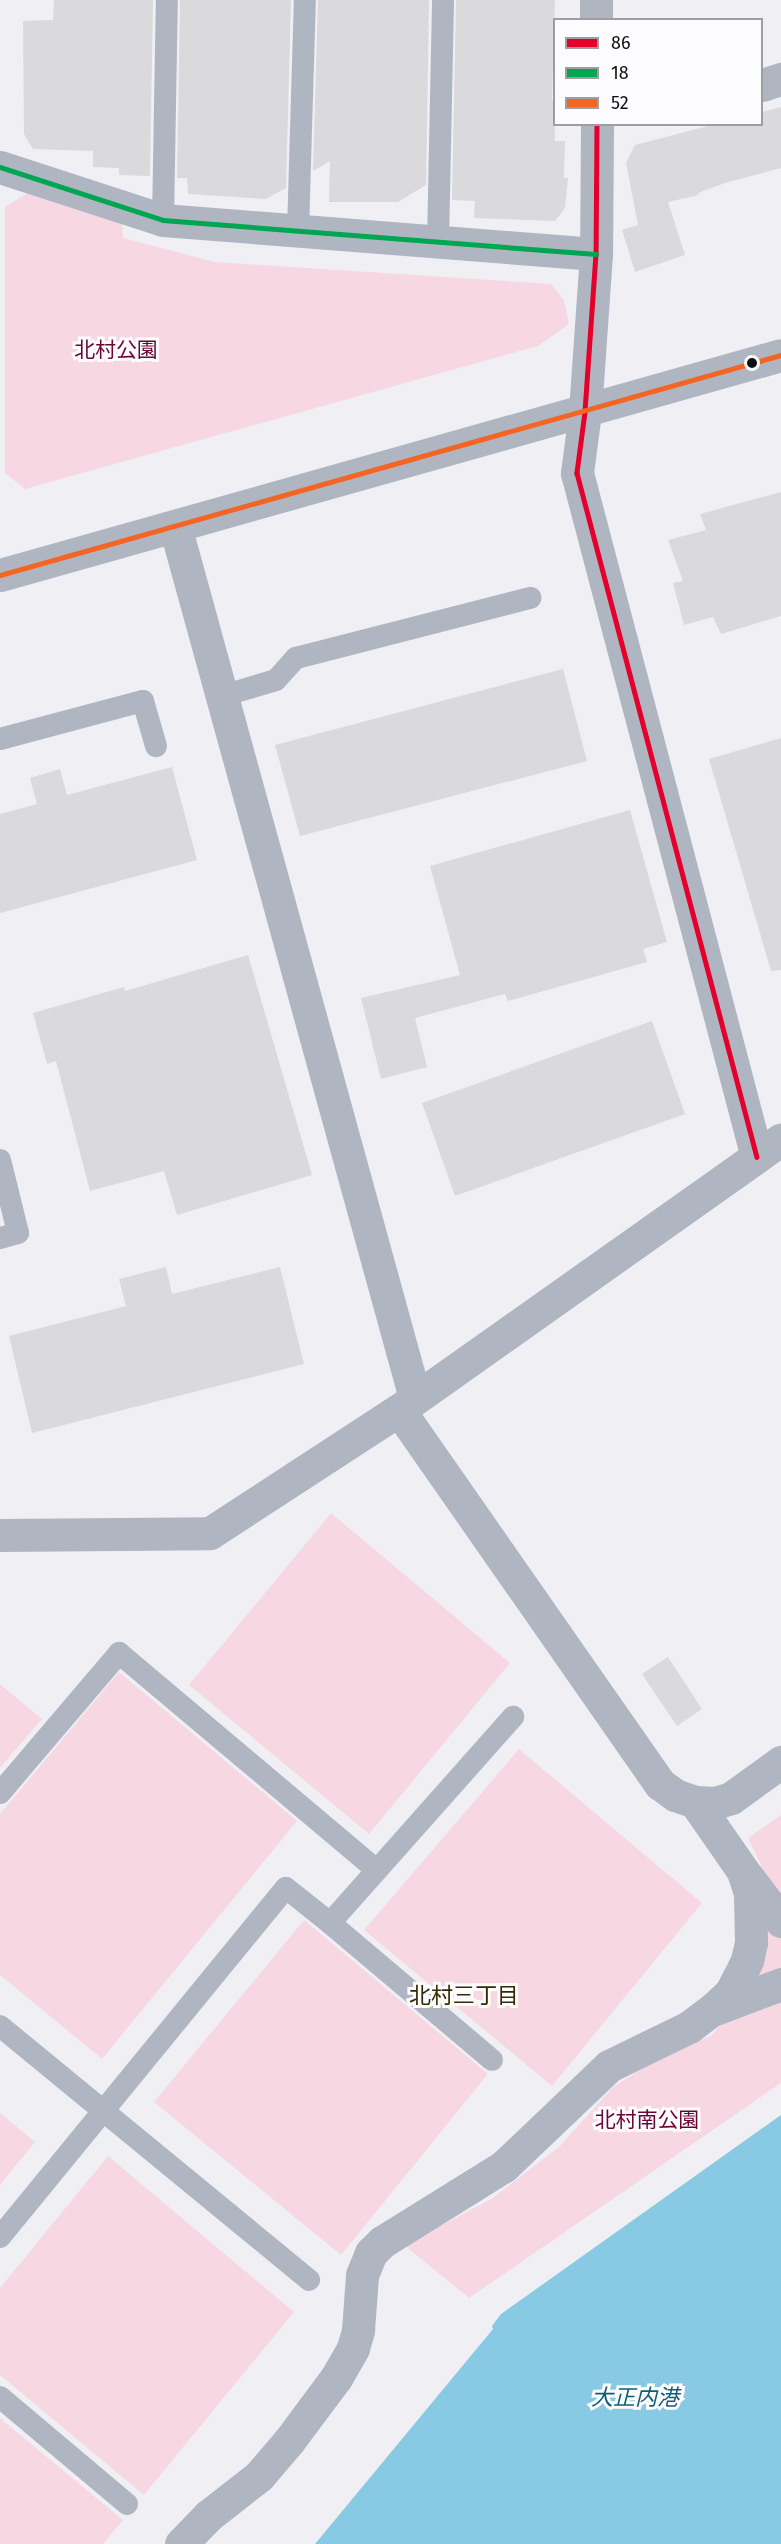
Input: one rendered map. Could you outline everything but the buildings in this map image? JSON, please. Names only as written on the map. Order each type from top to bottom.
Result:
[{"type":"street","points":[[596,0],[596,18]]},
{"type":"street","points":[[763,85],[781,79]]},
{"type":"street","points":[[0,1535],[210,1533],[407,1404],[769,1149],[577,473],[585,412],[605,127]]},
{"type":"street","points":[[0,167],[163,220],[596,254]]},
{"type":"street","points":[[0,575],[781,355]]},
{"type":"street","points":[[175,526],[222,696],[407,1404],[660,1784],[675,1795],[694,1802],[715,1803],[731,1798],[781,1762]]},
{"type":"street","points":[[694,1802],[781,1922]]},
{"type":"street","points":[[182,2544],[208,2516],[258,2476],[289,2441],[336,2378],[353,2348],[358,2330],[362,2275],[371,2253],[382,2242],[504,2166],[609,2066],[681,2031],[713,2010],[731,1992],[740,1976],[751,1942],[750,1893],[743,1871]]},
{"type":"street","points":[[713,2010],[781,1984]]},
{"type":"lane","points":[[163,220],[167,0]]},
{"type":"lane","points":[[298,231],[305,0]]},
{"type":"lane","points":[[438,242],[442,0]]},
{"type":"lane","points":[[222,696],[276,680],[296,658],[530,598]]},
{"type":"lane","points":[[0,739],[143,701],[156,746]]},
{"type":"lane","points":[[0,1160],[18,1233],[0,1238]]},
{"type":"lane","points":[[0,1793],[118,1653],[377,1870]]},
{"type":"lane","points":[[330,1923],[513,1717]]},
{"type":"lane","points":[[0,2237],[286,1888],[492,2060]]},
{"type":"lane","points":[[0,2026],[309,2280]]},
{"type":"lane","points":[[0,2397],[127,2504]]},
{"type":"green space","name":"北村公園","points":[[31,191],[122,219],[123,238],[215,262],[551,284],[564,300],[569,324],[538,346],[25,489],[5,473],[5,207]]},
{"type":"green space","points":[[331,1513],[510,1663],[369,1834],[189,1685]]},
{"type":"green space","points":[[119,1672],[297,1821],[102,2059],[0,1975],[0,1814]]},
{"type":"green space","points":[[0,1684],[42,1719],[0,1768]]},
{"type":"green space","points":[[519,1749],[702,1903],[552,2086],[364,1930]]},
{"type":"green space","name":"北村南公園","points":[[781,1815],[781,2083],[469,2298],[404,2245],[493,2198],[560,2146],[613,2087],[648,2065],[712,2035],[756,1978],[767,1931],[761,1865],[748,1838]]},
{"type":"green space","points":[[304,1920],[488,2074],[341,2255],[154,2102]]},
{"type":"green space","points":[[0,2113],[35,2142],[0,2185]]},
{"type":"green space","points":[[108,2156],[294,2312],[144,2495],[0,2375],[0,2288]]},
{"type":"green space","points":[[0,2418],[123,2520],[103,2544],[0,2544]]},
{"type":"water","name":"大正内港","points":[[781,2115],[781,2544],[315,2544],[493,2329],[492,2326],[501,2314]]},
{"type":"transit line","name":"86","points":[[597,126],[596,254],[585,412],[577,473],[757,1157]]},
{"type":"transit line","name":"18","points":[[0,167],[163,220],[596,254]]},
{"type":"transit line","name":"52","points":[[0,575],[781,355]]},
{"type":"district","name":"北村三丁目","points":[[464,1996]]}]
